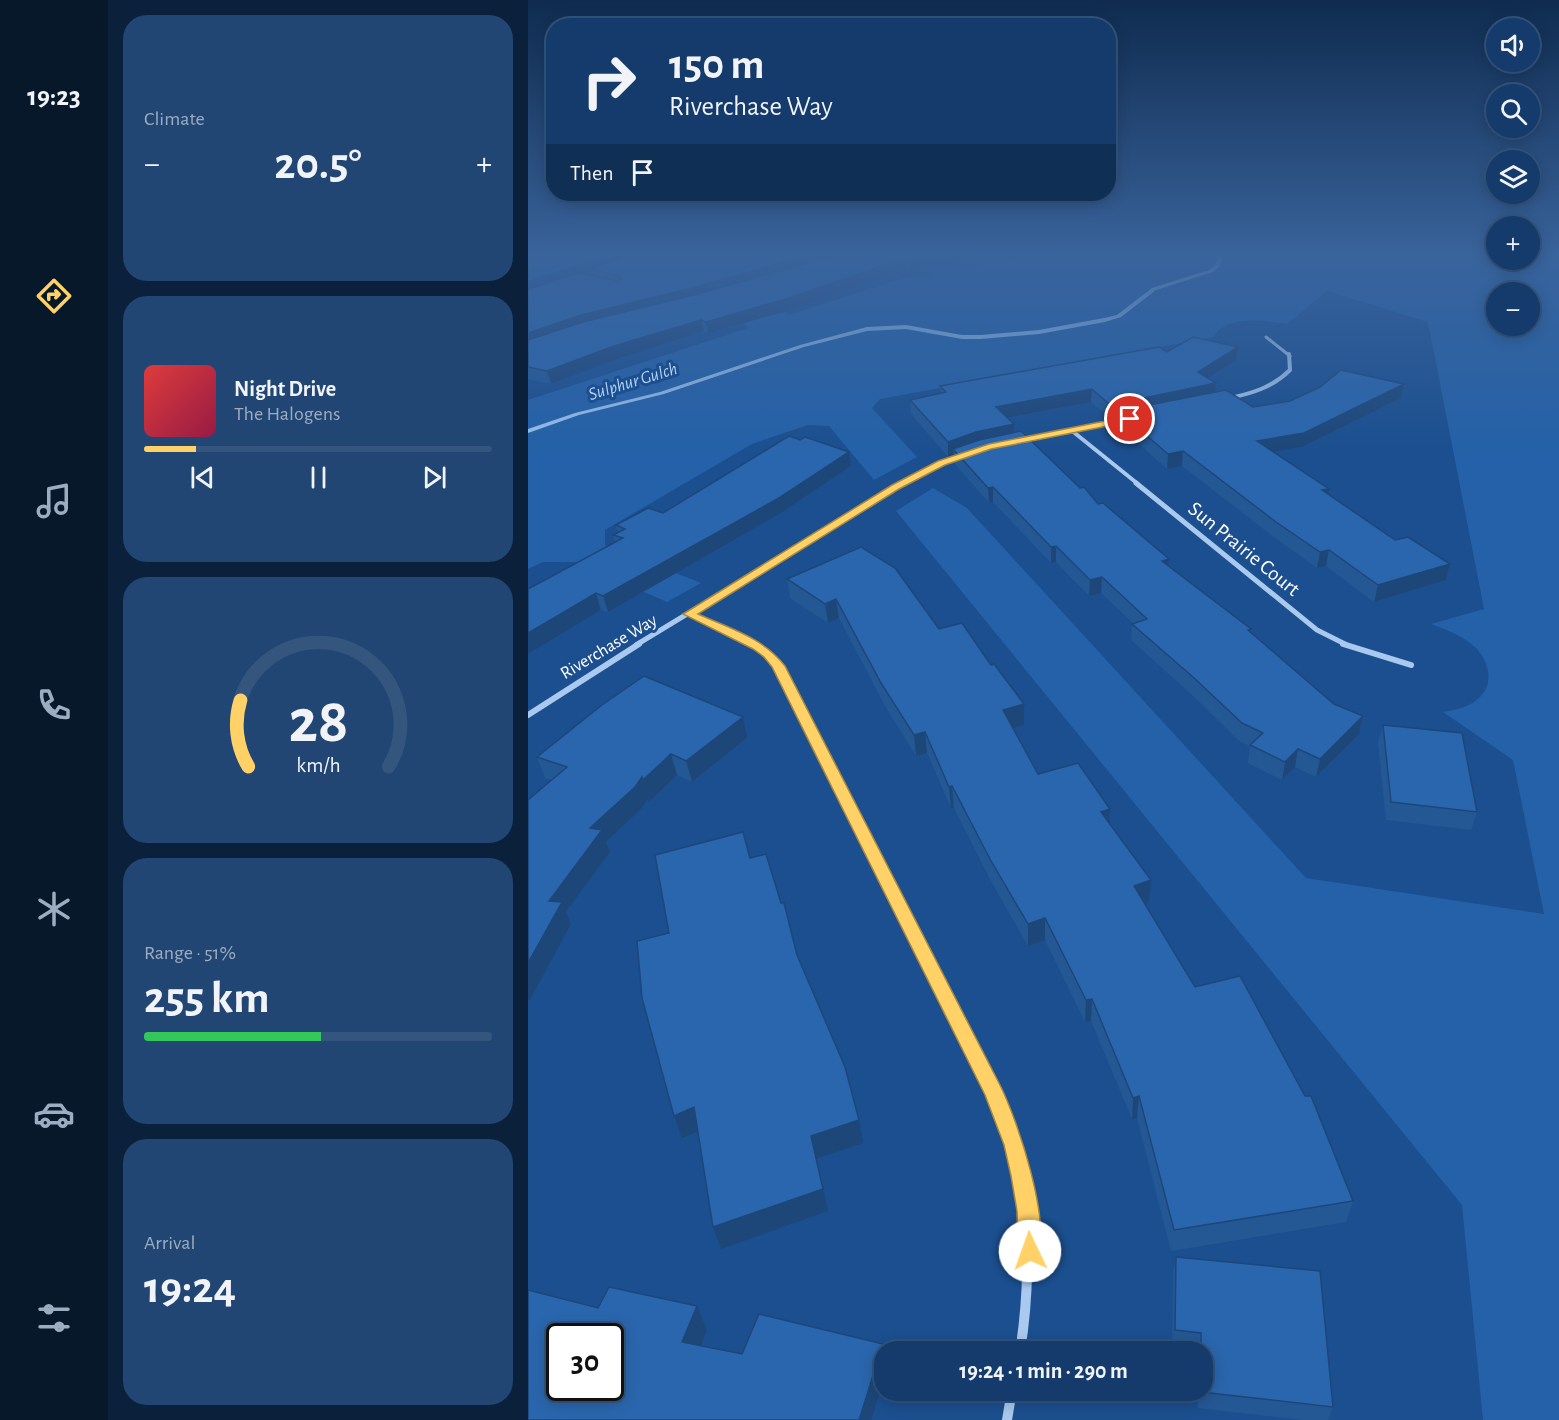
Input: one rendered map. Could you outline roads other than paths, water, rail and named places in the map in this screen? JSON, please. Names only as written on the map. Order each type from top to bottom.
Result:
[{"type":"street","points":[[1225,400],[1266,387],[1281,379],[1290,370],[1290,355],[1266,338]]},
{"type":"street","points":[[1012,442],[1134,418]]},
{"type":"street","name":"Sun Prairie Court","points":[[1071,430],[1317,630],[1342,646],[1412,665]]},
{"type":"street","name":"Riverchase Way","points":[[528,715],[568,687],[895,487],[932,467],[967,453]]},
{"type":"street","points":[[689,614],[757,646],[769,654],[778,666],[994,1093],[1014,1145],[1028,1211],[1029,1288],[1022,1341]]},
{"type":"street","points":[[1006,1420],[1010,1401]]},
{"type":"waterway","name":"Sulphur Gulch","points":[[528,431],[577,414],[662,393],[802,346],[867,329],[906,327],[962,337],[981,337],[1039,332],[1108,319]]}]
